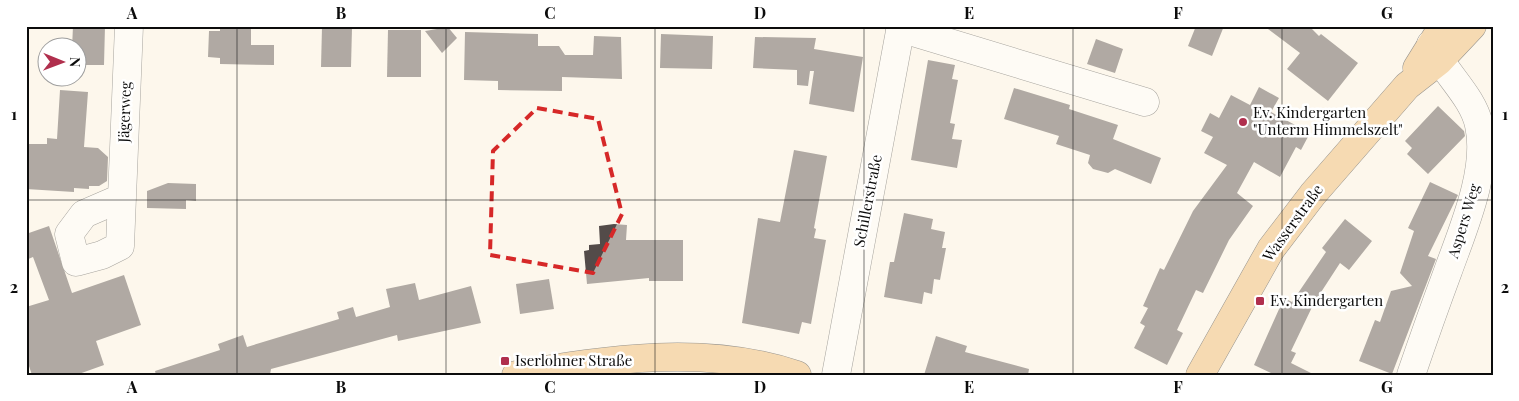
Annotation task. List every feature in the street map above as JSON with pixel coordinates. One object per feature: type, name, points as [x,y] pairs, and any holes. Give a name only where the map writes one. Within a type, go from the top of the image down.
[{"type":"main road","name":"Wasserstraße","points":[[1200,375],[1271,249],[1313,194],[1406,86],[1437,44],[1472,26]]},
{"type":"main road","points":[[516,375],[610,360],[662,356],[713,358],[753,370],[797,375]]},
{"type":"street","name":"Jägerweg","points":[[122,198],[129,26]]},
{"type":"street","name":"Schillerstraße","points":[[836,375],[901,27],[1145,102]]},
{"type":"street","name":"Aspers Weg","points":[[1411,375],[1467,218],[1479,172],[1482,145],[1479,123],[1437,44]]},
{"type":"highlighted area","points":[[537,108],[598,119],[622,214],[593,273],[490,255],[493,151]]},
{"type":"building","points":[[73,26],[105,26],[104,65],[88,65],[88,38],[72,38]]},
{"type":"building","points":[[220,26],[251,26],[251,45],[274,45],[274,65],[220,64],[220,58],[208,57],[209,31],[220,31]]},
{"type":"building","points":[[440,26],[447,26],[457,38],[442,53],[425,31],[437,29]]},
{"type":"building","points":[[1196,26],[1224,26],[1212,56],[1188,46]]},
{"type":"building","points":[[1264,26],[1309,26],[1319,36],[1321,34],[1358,63],[1328,101],[1287,69],[1300,53]]},
{"type":"building","points":[[322,27],[352,28],[351,67],[321,67]]},
{"type":"building","points":[[388,30],[421,30],[421,77],[387,77]]},
{"type":"building","points":[[465,32],[538,34],[538,46],[559,46],[565,55],[593,55],[594,36],[621,37],[622,79],[562,77],[562,91],[498,90],[498,81],[464,80]]},
{"type":"building","points":[[661,34],[713,36],[712,69],[660,68]]},
{"type":"building","points":[[755,37],[816,38],[814,49],[863,57],[854,112],[809,104],[814,71],[810,71],[808,86],[797,85],[797,70],[753,68]]},
{"type":"building","points":[[1096,39],[1123,49],[1115,73],[1087,64]]},
{"type":"building","points":[[928,60],[955,65],[952,79],[958,80],[950,123],[955,124],[952,139],[962,140],[957,168],[911,160]]},
{"type":"building","points":[[1259,87],[1279,98],[1271,112],[1310,133],[1301,150],[1296,147],[1280,177],[1254,162],[1237,193],[1253,206],[1229,240],[1203,293],[1196,290],[1177,330],[1183,333],[1167,365],[1134,348],[1145,326],[1140,323],[1148,308],[1143,306],[1160,268],[1164,270],[1193,211],[1227,165],[1204,153],[1213,137],[1201,131],[1210,113],[1219,118],[1231,95],[1250,105]]},
{"type":"building","points":[[1014,88],[1070,105],[1069,109],[1118,125],[1113,139],[1161,158],[1151,184],[1115,169],[1108,173],[1093,169],[1088,163],[1090,155],[1056,144],[1059,136],[1004,119]]},
{"type":"building","points":[[60,90],[88,92],[84,147],[98,148],[108,157],[107,181],[99,186],[89,186],[89,189],[74,188],[74,192],[26,189],[26,144],[47,144],[47,138],[57,139]]},
{"type":"building","points":[[1438,106],[1464,131],[1465,136],[1428,174],[1407,154],[1412,148],[1405,141]]},
{"type":"building","points":[[794,150],[827,156],[814,228],[816,229],[814,238],[826,240],[811,324],[802,322],[799,334],[742,323],[758,218],[780,222]]},
{"type":"building","points":[[1430,182],[1458,195],[1428,256],[1436,259],[1392,374],[1359,361],[1375,320],[1380,322],[1391,291],[1412,286],[1400,273],[1414,231],[1408,228]]},
{"type":"building","points":[[168,183],[196,184],[196,201],[186,200],[186,209],[147,208],[147,191]]},
{"type":"building","points":[[904,213],[933,219],[931,229],[945,232],[942,248],[946,248],[940,280],[934,279],[932,294],[924,292],[922,304],[884,297],[890,262],[894,262]]},
{"type":"building","points":[[1345,219],[1372,241],[1349,270],[1340,263],[1314,303],[1291,351],[1296,353],[1291,363],[1315,375],[1275,375],[1254,365],[1284,298],[1292,302],[1326,252],[1322,248]]},
{"type":"building","points":[[627,225],[626,240],[683,240],[683,281],[649,281],[649,278],[587,284],[584,251],[589,250],[589,245],[600,244],[599,226]]},
{"type":"building","points":[[49,226],[72,293],[124,275],[141,325],[96,341],[104,365],[76,375],[32,375],[26,357],[26,307],[49,300],[33,257],[26,260],[26,234]]},
{"type":"building","points":[[549,279],[554,309],[520,314],[516,284]]},
{"type":"building","points":[[415,283],[419,300],[471,286],[481,323],[398,341],[397,335],[271,369],[270,375],[156,375],[155,371],[220,350],[218,344],[243,335],[247,347],[339,319],[337,312],[353,307],[356,317],[390,307],[386,289]]},
{"type":"building","points":[[936,336],[967,346],[965,352],[1029,369],[1028,375],[924,375]]},
{"type":"place","name":"Ev. Kindergarten \"Unterm Himmelszelt\"","points":[[1243,122]]},
{"type":"place","name":"Ev. Kindergarten","points":[[1260,301]]},
{"type":"place","name":"Iserlohner Straße","points":[[505,361]]}]
